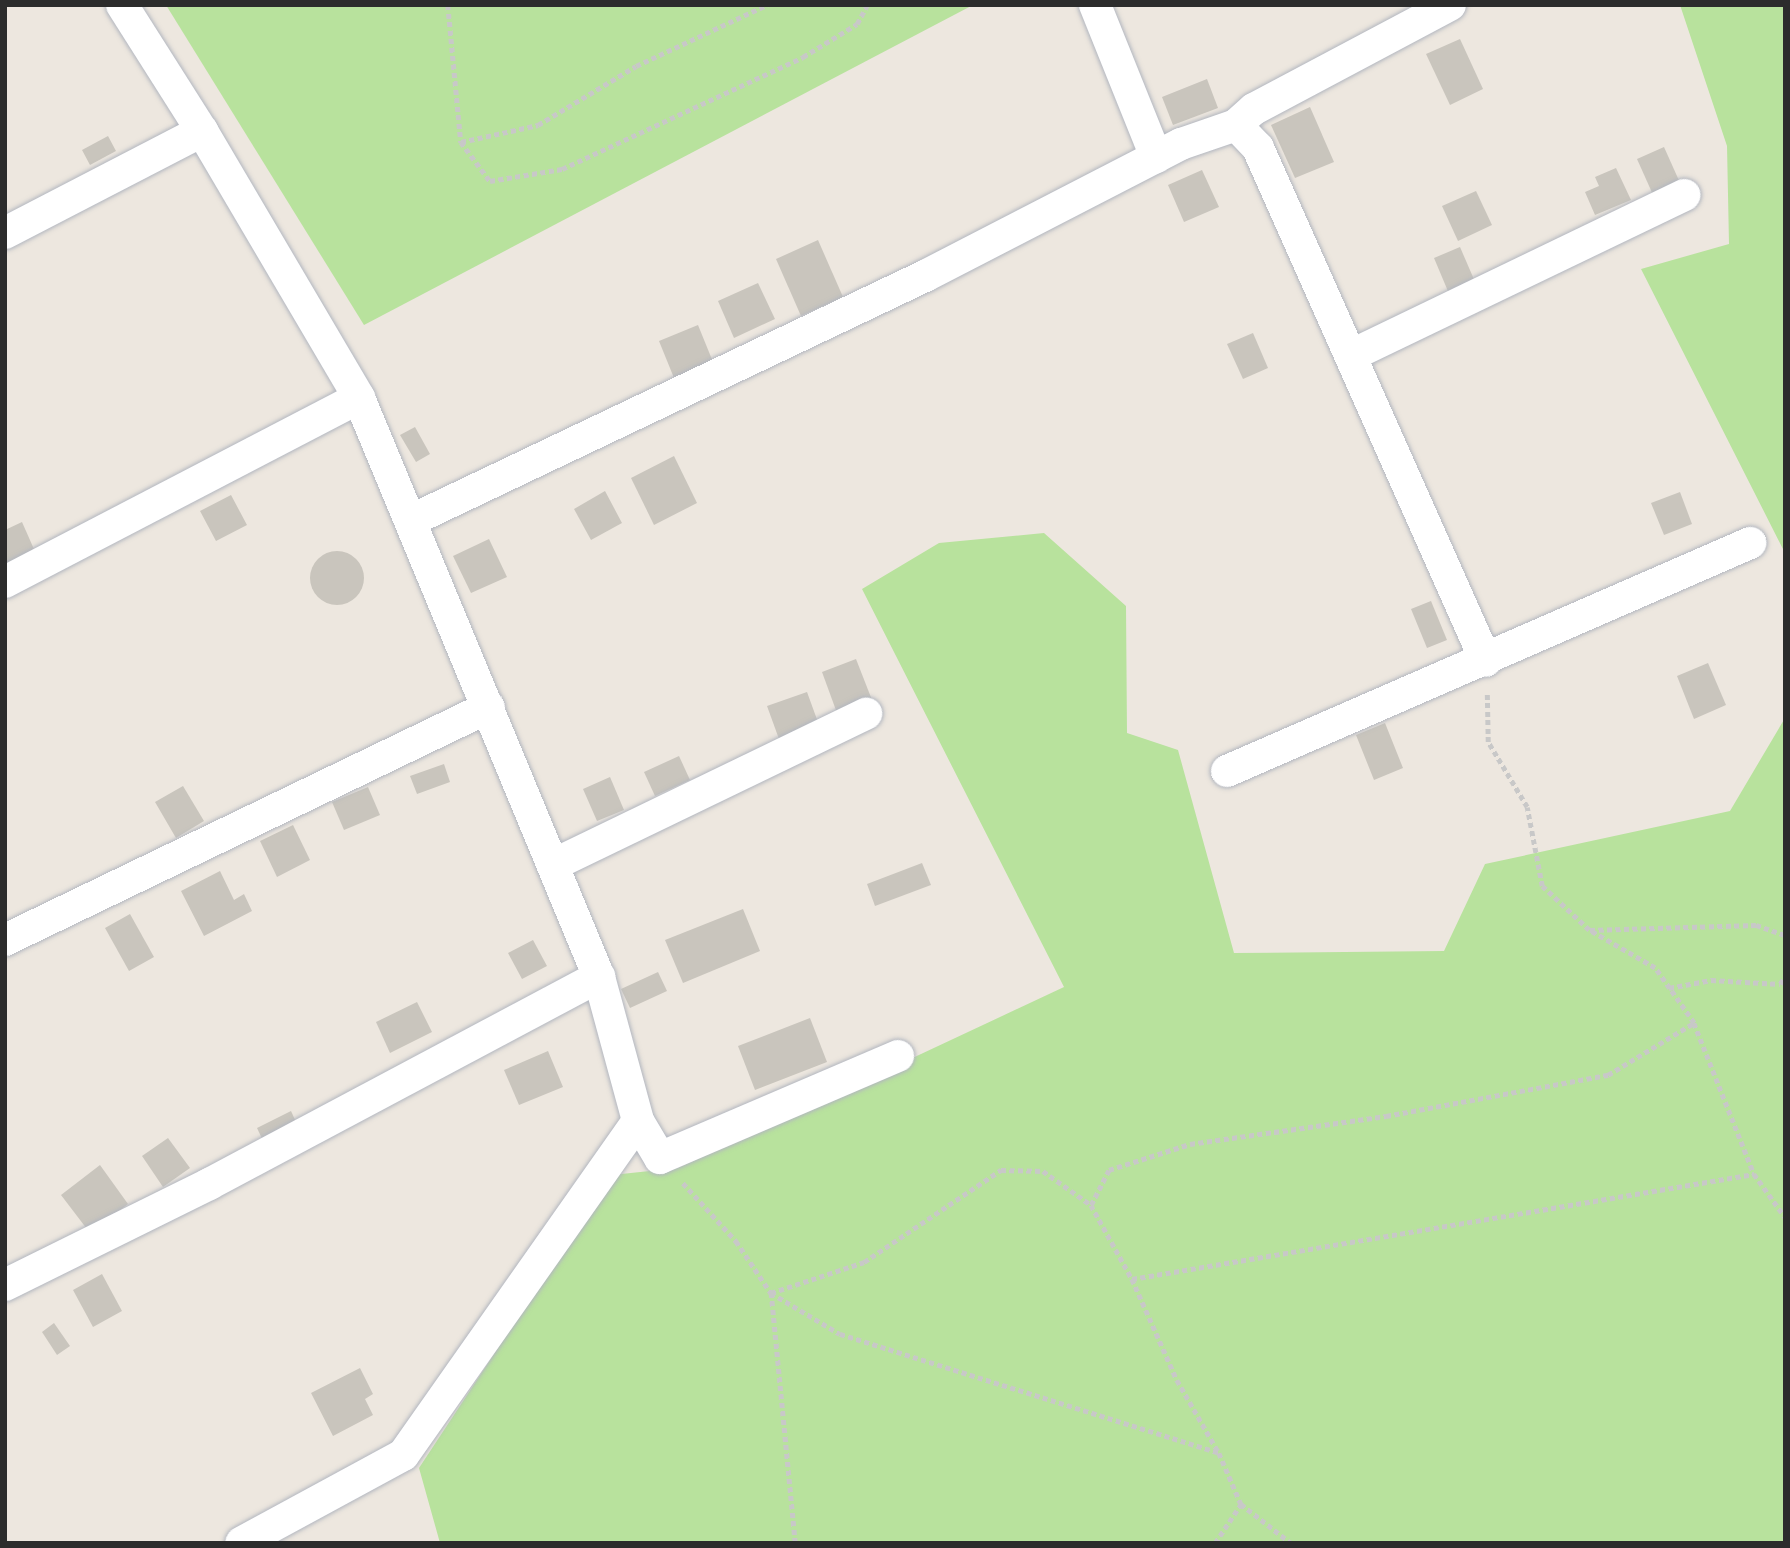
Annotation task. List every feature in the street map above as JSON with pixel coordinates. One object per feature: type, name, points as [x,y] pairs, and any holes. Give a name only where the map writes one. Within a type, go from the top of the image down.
[{"type":"street","points":[[121,5],[202,131],[359,398],[412,520],[599,977],[638,1121],[660,1158],[898,1056]]},
{"type":"street","points":[[1095,5],[1156,157]]},
{"type":"street","points":[[412,520],[925,276],[1156,157],[1236,125],[1254,108],[1450,5]]},
{"type":"street","points":[[1236,125],[1258,148],[1486,661]]},
{"type":"street","points":[[5,233],[202,131]]},
{"type":"street","points":[[1352,355],[1685,195]]},
{"type":"street","points":[[5,582],[359,398]]},
{"type":"street","points":[[1227,771],[1486,661],[1750,543]]},
{"type":"street","points":[[5,940],[489,707]]},
{"type":"street","points":[[553,864],[866,714]]},
{"type":"street","points":[[5,1285],[222,1177],[599,977]]},
{"type":"street","points":[[241,1543],[402,1455],[638,1121]]},
{"type":"path","points":[[448,5],[461,142],[490,181],[562,170],[803,57],[857,24],[867,5]]},
{"type":"path","points":[[461,142],[538,125],[636,66],[768,5]]},
{"type":"path","points":[[1486,661],[1488,742],[1527,807],[1542,886],[1589,930],[1655,968],[1693,1023],[1754,1174],[1785,1217]]},
{"type":"path","points":[[1589,930],[1756,925],[1785,935]]},
{"type":"path","points":[[1668,988],[1712,980],[1780,984],[1785,976]]},
{"type":"path","points":[[1091,1205],[1109,1170],[1190,1143],[1386,1116],[1608,1075],[1693,1023]]},
{"type":"path","points":[[660,1158],[736,1241],[771,1293],[841,1334],[1219,1453]]},
{"type":"path","points":[[771,1293],[864,1262],[1001,1170],[1043,1171],[1091,1205],[1132,1279],[1177,1380],[1219,1453],[1241,1504],[1291,1543]]},
{"type":"path","points":[[1132,1279],[1754,1174]]},
{"type":"path","points":[[771,1293],[795,1543]]},
{"type":"path","points":[[1215,1543],[1241,1504]]},
{"type":"green space","points":[[166,5],[973,5],[364,325]]},
{"type":"green space","points":[[1680,5],[1785,5],[1785,553],[1641,269],[1729,244],[1727,146]]},
{"type":"green space","points":[[1044,533],[1126,606],[1127,733],[1178,750],[1234,953],[1444,951],[1485,864],[1730,811],[1785,718],[1785,1543],[440,1543],[419,1468],[612,1175],[678,1168],[1064,987],[862,589],[939,543]]},
{"type":"building","points":[[1460,39],[1483,89],[1450,105],[1426,54]]},
{"type":"building","points":[[1207,79],[1218,108],[1173,125],[1162,97]]},
{"type":"building","points":[[1310,107],[1334,162],[1295,178],[1271,125]]},
{"type":"building","points":[[108,136],[116,151],[90,165],[82,150]]},
{"type":"building","points":[[1664,147],[1681,185],[1654,197],[1637,159]]},
{"type":"building","points":[[1616,168],[1631,200],[1595,215],[1585,192],[1599,186],[1595,177]]},
{"type":"building","points":[[1202,170],[1219,207],[1184,222],[1168,185]]},
{"type":"building","points":[[1476,191],[1492,225],[1458,241],[1442,206]]},
{"type":"building","points":[[818,240],[843,297],[801,316],[776,259]]},
{"type":"building","points":[[1460,247],[1476,284],[1450,296],[1434,258]]},
{"type":"building","points":[[758,283],[775,319],[734,338],[718,301]]},
{"type":"building","points":[[698,325],[713,362],[674,378],[659,341]]},
{"type":"building","points":[[1253,333],[1268,368],[1243,379],[1227,344]]},
{"type":"building","points":[[415,427],[430,454],[416,462],[400,435]]},
{"type":"building","points":[[674,456],[697,503],[654,525],[631,478]]},
{"type":"building","points":[[605,491],[622,523],[591,540],[574,509]]},
{"type":"building","points":[[1680,492],[1692,524],[1664,535],[1651,503]]},
{"type":"building","points":[[231,495],[247,525],[216,541],[200,511]]},
{"type":"building","points":[[22,522],[37,556],[5,566],[5,530]]},
{"type":"building","points":[[489,539],[507,577],[471,593],[453,556]]},
{"type":"building","points":[[337,551],[356,559],[364,578],[356,597],[337,605],[318,597],[310,578],[318,559]]},
{"type":"building","points":[[1431,601],[1447,640],[1427,648],[1411,609]]},
{"type":"building","points":[[856,659],[872,700],[837,713],[822,672]]},
{"type":"building","points":[[1708,663],[1726,705],[1694,719],[1677,676]]},
{"type":"building","points":[[807,692],[819,725],[779,739],[767,706]]},
{"type":"building","points":[[1385,723],[1403,768],[1374,780],[1356,735]]},
{"type":"building","points":[[679,756],[690,780],[655,796],[644,772]]},
{"type":"building","points":[[444,764],[450,782],[417,794],[410,776]]},
{"type":"building","points":[[610,777],[624,810],[597,821],[583,789]]},
{"type":"building","points":[[183,786],[204,821],[176,838],[155,802]]},
{"type":"building","points":[[368,787],[380,815],[344,830],[332,802]]},
{"type":"building","points":[[293,825],[310,860],[277,877],[260,841]]},
{"type":"building","points":[[922,863],[931,885],[875,906],[867,884]]},
{"type":"building","points":[[220,871],[234,900],[244,894],[252,911],[204,936],[181,891]]},
{"type":"building","points":[[743,909],[760,951],[683,983],[665,940]]},
{"type":"building","points":[[130,914],[154,957],[129,971],[105,928]]},
{"type":"building","points":[[533,940],[547,966],[522,979],[508,953]]},
{"type":"building","points":[[658,972],[667,991],[630,1008],[621,989]]},
{"type":"building","points":[[417,1002],[432,1032],[390,1053],[376,1022]]},
{"type":"building","points":[[810,1018],[827,1062],[755,1090],[738,1046]]},
{"type":"building","points":[[548,1051],[563,1087],[519,1105],[504,1070]]},
{"type":"building","points":[[291,1111],[301,1133],[267,1149],[257,1128]]},
{"type":"building","points":[[168,1138],[190,1168],[163,1187],[142,1156]]},
{"type":"building","points":[[100,1165],[128,1204],[90,1233],[61,1195]]},
{"type":"building","points":[[102,1274],[122,1311],[93,1327],[73,1290]]},
{"type":"building","points":[[54,1323],[70,1346],[57,1355],[42,1332]]},
{"type":"building","points":[[360,1368],[373,1394],[365,1399],[373,1415],[333,1436],[311,1393]]}]
